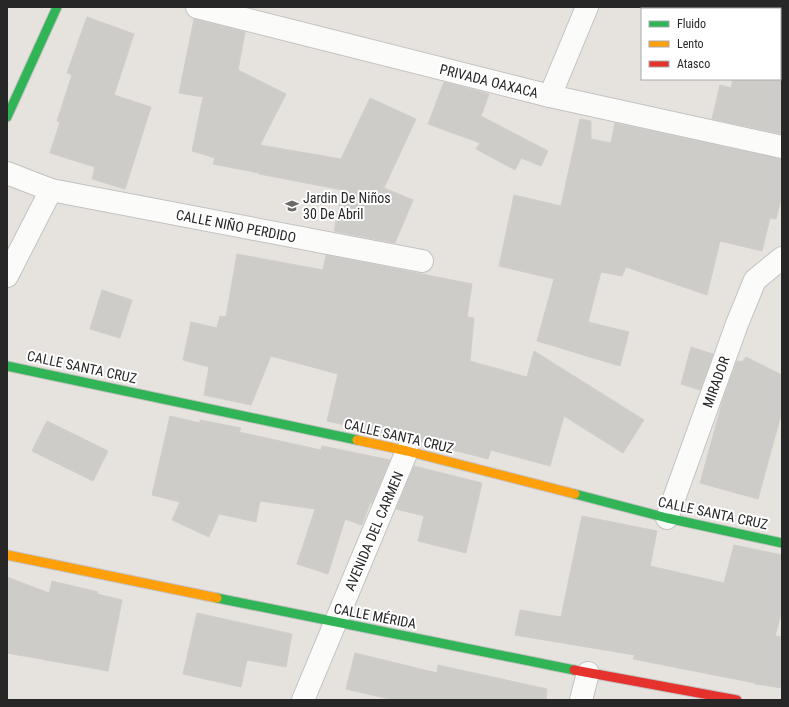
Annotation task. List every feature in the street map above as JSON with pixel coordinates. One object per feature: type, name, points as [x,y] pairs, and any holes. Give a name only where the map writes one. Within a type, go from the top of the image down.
[{"type":"street","points":[[7,117],[57,7]]},
{"type":"street","name":"PRIVADA OAXACA","points":[[197,7],[550,96],[782,147]]},
{"type":"street","points":[[550,96],[587,7]]},
{"type":"street","name":"CALLE NIÑO PERDIDO","points":[[7,173],[51,190],[422,261]]},
{"type":"street","points":[[7,276],[51,190]]},
{"type":"street","name":"MIRADOR","points":[[667,518],[737,324],[755,280],[782,258]]},
{"type":"street","name":"CALLE SANTA CRUZ","points":[[7,366],[407,451],[667,518],[782,543]]},
{"type":"street","name":"AVENIDA DEL CARMEN","points":[[303,700],[407,451]]},
{"type":"street","name":"CALLE MÉRIDA","points":[[7,555],[588,673],[738,700]]},
{"type":"street","points":[[581,700],[588,673]]},
{"type":"building","points":[[87,17],[134,34],[114,95],[151,107],[125,189],[92,179],[95,167],[50,153],[60,122],[57,121],[72,75],[67,73]]},
{"type":"building","points":[[194,19],[245,32],[238,70],[286,94],[260,145],[341,159],[370,98],[416,119],[384,188],[413,200],[395,243],[334,231],[343,190],[213,164],[215,158],[192,151],[203,97],[179,93]]},
{"type":"building","points":[[782,79],[782,134],[712,119],[720,85],[731,88],[733,80]]},
{"type":"building","points":[[444,82],[489,94],[481,116],[548,151],[541,166],[521,158],[515,170],[476,149],[480,143],[428,124]]},
{"type":"building","points":[[580,119],[591,121],[591,139],[611,143],[615,123],[782,159],[782,195],[776,219],[770,218],[762,251],[720,241],[707,295],[626,267],[622,276],[601,272],[588,322],[629,332],[620,366],[537,341],[554,279],[499,266],[514,195],[561,206]]},
{"type":"building","points":[[237,254],[323,270],[326,255],[472,284],[467,317],[474,318],[470,361],[527,377],[534,351],[644,420],[623,453],[564,416],[550,466],[491,450],[488,459],[410,439],[327,421],[338,374],[271,356],[251,405],[204,395],[209,367],[183,360],[191,322],[217,328],[220,316],[226,317]]},
{"type":"building","points":[[102,290],[132,300],[120,338],[90,329]]},
{"type":"building","points":[[691,347],[713,354],[700,390],[681,384]]},
{"type":"building","points":[[746,357],[782,375],[782,411],[758,499],[700,483],[723,399],[737,361],[742,362]]},
{"type":"building","points":[[170,416],[200,423],[200,420],[241,428],[239,432],[321,450],[322,446],[390,460],[372,503],[370,503],[362,525],[345,519],[328,574],[297,564],[315,509],[260,501],[256,522],[219,514],[209,537],[172,520],[180,502],[152,495]]},
{"type":"building","points":[[47,421],[108,451],[93,481],[32,451]]},
{"type":"building","points":[[414,466],[482,483],[466,553],[418,541],[424,516],[396,509]]},
{"type":"building","points":[[582,516],[657,531],[650,566],[724,583],[734,545],[782,555],[782,610],[775,636],[782,637],[782,688],[755,684],[633,659],[635,655],[515,635],[520,610],[561,617]]},
{"type":"building","points":[[7,577],[49,593],[52,581],[98,592],[97,594],[122,600],[108,671],[7,653]]},
{"type":"building","points":[[197,613],[292,634],[286,667],[247,660],[241,687],[183,674]]},
{"type":"building","points":[[355,653],[437,673],[438,665],[547,689],[546,700],[394,700],[346,689]]},
{"type":"traffic: fast","points":[[7,117],[57,7]]},
{"type":"traffic: fast","points":[[7,366],[357,440]]},
{"type":"traffic: fast","points":[[575,494],[667,518],[782,543]]},
{"type":"traffic: fast","points":[[217,598],[574,670]]},
{"type":"traffic: slow","points":[[357,440],[407,451],[575,494]]},
{"type":"traffic: slow","points":[[7,555],[217,598]]},
{"type":"traffic: jam","points":[[574,670],[737,700]]},
{"type":"place","name":"Jardin De Niños 30 De Abril","points":[[292,206]]}]
